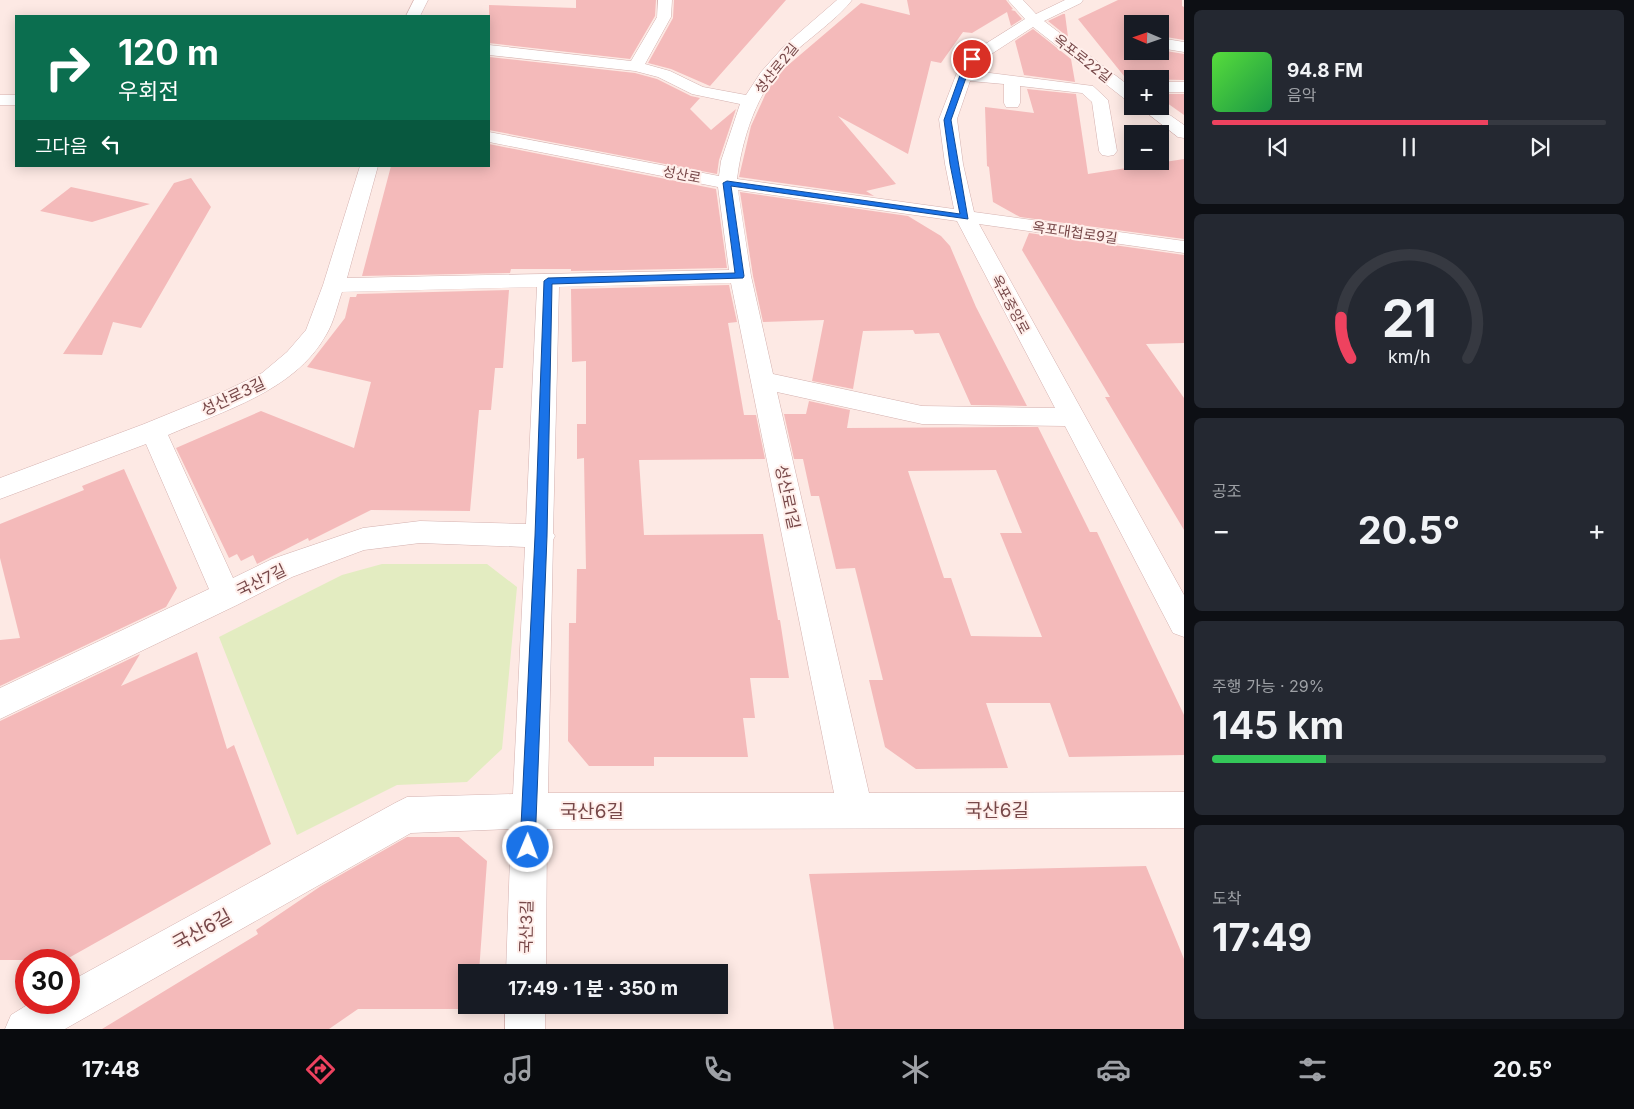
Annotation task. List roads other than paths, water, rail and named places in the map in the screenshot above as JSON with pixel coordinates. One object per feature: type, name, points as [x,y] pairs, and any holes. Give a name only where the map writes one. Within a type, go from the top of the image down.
[{"type":"street","points":[[414,15],[421,0]]},
{"type":"street","points":[[636,66],[664,17],[665,0]]},
{"type":"street","name":"성산로2길","points":[[727,183],[730,161],[743,117],[750,101],[767,75],[790,48],[845,0]]},
{"type":"street","points":[[1015,0],[1034,20]]},
{"type":"street","name":"옥포중앙로","points":[[1076,0],[1034,20],[972,59],[964,75],[948,120],[954,164],[965,217],[1184,624]]},
{"type":"street","name":"옥포로22길","points":[[1034,20],[1124,85]]},
{"type":"street","points":[[1169,44],[1184,47]]},
{"type":"street","points":[[490,50],[636,66],[664,74],[698,91],[750,101]]},
{"type":"street","points":[[964,75],[1087,88],[1100,100],[1108,151]]},
{"type":"street","points":[[1012,80],[1012,103]]},
{"type":"street","points":[[1169,87],[1184,87]]},
{"type":"street","points":[[0,100],[15,100]]},
{"type":"street","points":[[1158,115],[1184,134]]},
{"type":"street","name":"성산로","points":[[490,137],[727,183],[965,217]]},
{"type":"street","name":"성산로3길","points":[[0,489],[153,431],[236,396],[270,379],[295,358],[316,333],[334,285],[369,167]]},
{"type":"street","name":"성산로1길","points":[[727,183],[740,276],[855,810]]},
{"type":"street","name":"옥포대첩로9길","points":[[965,217],[1184,247]]},
{"type":"street","points":[[334,285],[740,276]]},
{"type":"street","name":"국산3길","points":[[526,964],[528,811],[541,536],[548,281]]},
{"type":"street","points":[[763,380],[922,415],[1072,417]]},
{"type":"street","points":[[153,431],[227,596]]},
{"type":"street","name":"국산7길","points":[[0,704],[282,568],[362,539],[420,532],[541,536]]},
{"type":"street","name":"국산6길","points":[[26,1029],[407,815],[528,811],[1184,810]]},
{"type":"street","points":[[525,1014],[525,1029]]}]
